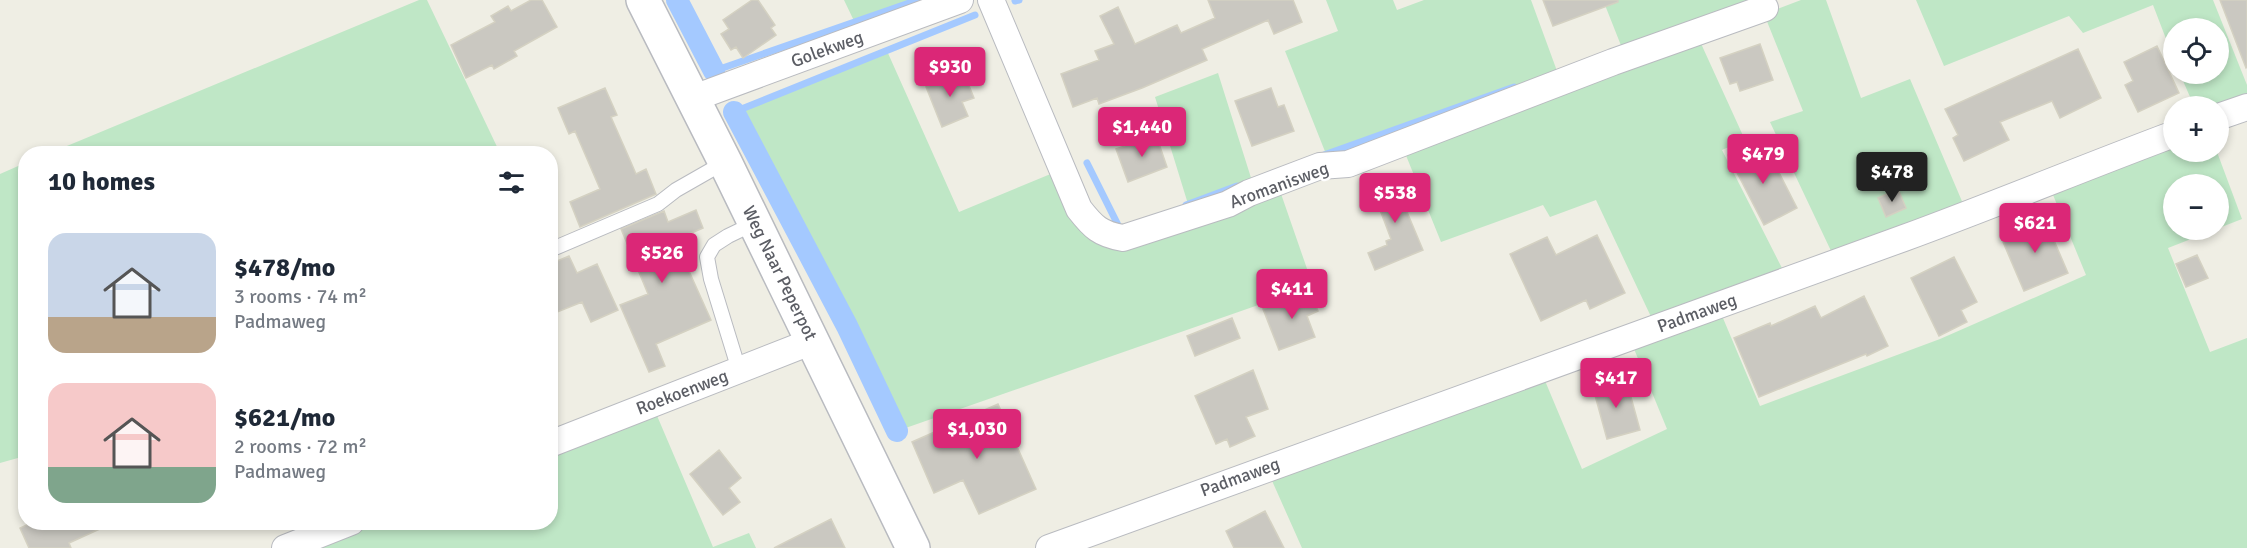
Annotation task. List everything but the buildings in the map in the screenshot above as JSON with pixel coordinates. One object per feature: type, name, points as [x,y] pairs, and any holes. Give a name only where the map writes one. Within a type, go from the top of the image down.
[{"type":"street","name":"Weg Naar Peperpot","points":[[643,0],[694,98],[914,548]]},
{"type":"street","name":"Golekweg","points":[[694,98],[960,0]]},
{"type":"street","name":"Aromanisweg","points":[[991,0],[1079,209],[1092,226],[1106,235],[1123,238],[1228,204],[1249,193],[1320,166],[1348,164],[1613,62],[1765,8]]},
{"type":"street","points":[[2229,113],[2247,106]]},
{"type":"street","name":"Padmaweg","points":[[1049,548],[1278,463],[1907,237],[2163,138]]},
{"type":"street","name":"Roekoenweg","points":[[558,441],[813,341]]},
{"type":"street","points":[[285,548],[331,530]]},
{"type":"lane","points":[[558,247],[658,204],[676,190],[725,162]]},
{"type":"lane","points":[[739,370],[711,279],[707,257],[714,245],[755,223]]},
{"type":"green space","points":[[419,0],[427,0],[497,146],[67,146]]},
{"type":"green space","points":[[844,0],[918,0],[855,23]]},
{"type":"green space","points":[[1326,0],[1393,0],[1397,10],[1424,0],[1531,0],[1557,71],[1326,154],[1285,51],[1338,31]]},
{"type":"green space","points":[[1603,0],[1754,0],[1622,48]]},
{"type":"green space","points":[[1801,0],[1826,0],[1861,98],[1910,79],[1964,206],[1832,253],[1770,122],[1803,111],[1764,14]]},
{"type":"green space","points":[[1916,0],[2213,0],[2220,18],[2163,18],[2163,31],[2153,5],[2083,33],[2069,16],[1944,66]]},
{"type":"green space","points":[[1698,37],[1745,140],[1722,150],[1784,272],[1653,321],[1596,200],[1550,217],[1543,205],[1441,242],[1403,148]]},
{"type":"green space","points":[[2229,40],[2247,85],[2247,101],[2229,104],[2229,96],[2190,96],[2184,84],[2229,84]]},
{"type":"green space","points":[[887,51],[959,212],[1053,173],[1105,241],[1279,188],[1313,286],[897,431],[847,326],[734,112]]},
{"type":"green space","points":[[1218,73],[1252,181],[1188,204],[1155,97]]},
{"type":"green space","points":[[2163,149],[2163,162],[2221,162],[2225,174],[2163,174],[2163,240],[2188,240],[2168,248],[2210,352],[2247,338],[2247,548],[1302,548],[1269,474],[1543,376],[1582,469],[1667,429],[1632,344],[1720,311],[1760,406],[1940,339],[2086,275],[2051,190]]},
{"type":"green space","points":[[18,166],[18,458],[0,463],[0,174]]},
{"type":"green space","points":[[2229,184],[2242,219],[2229,224]]},
{"type":"green space","points":[[655,411],[713,547],[749,533],[756,548],[310,548],[356,530],[558,530],[558,450]]},
{"type":"waterway","points":[[677,0],[714,71]]},
{"type":"waterway","points":[[714,71],[918,0]]},
{"type":"waterway","points":[[1015,1],[1019,0]]},
{"type":"waterway","points":[[734,112],[975,15]]},
{"type":"waterway","points":[[1324,155],[1514,87]]},
{"type":"waterway","points":[[734,112],[847,326],[897,431]]},
{"type":"waterway","points":[[1087,163],[1120,229],[1122,228]]},
{"type":"waterway","points":[[1186,205],[1237,186]]}]
